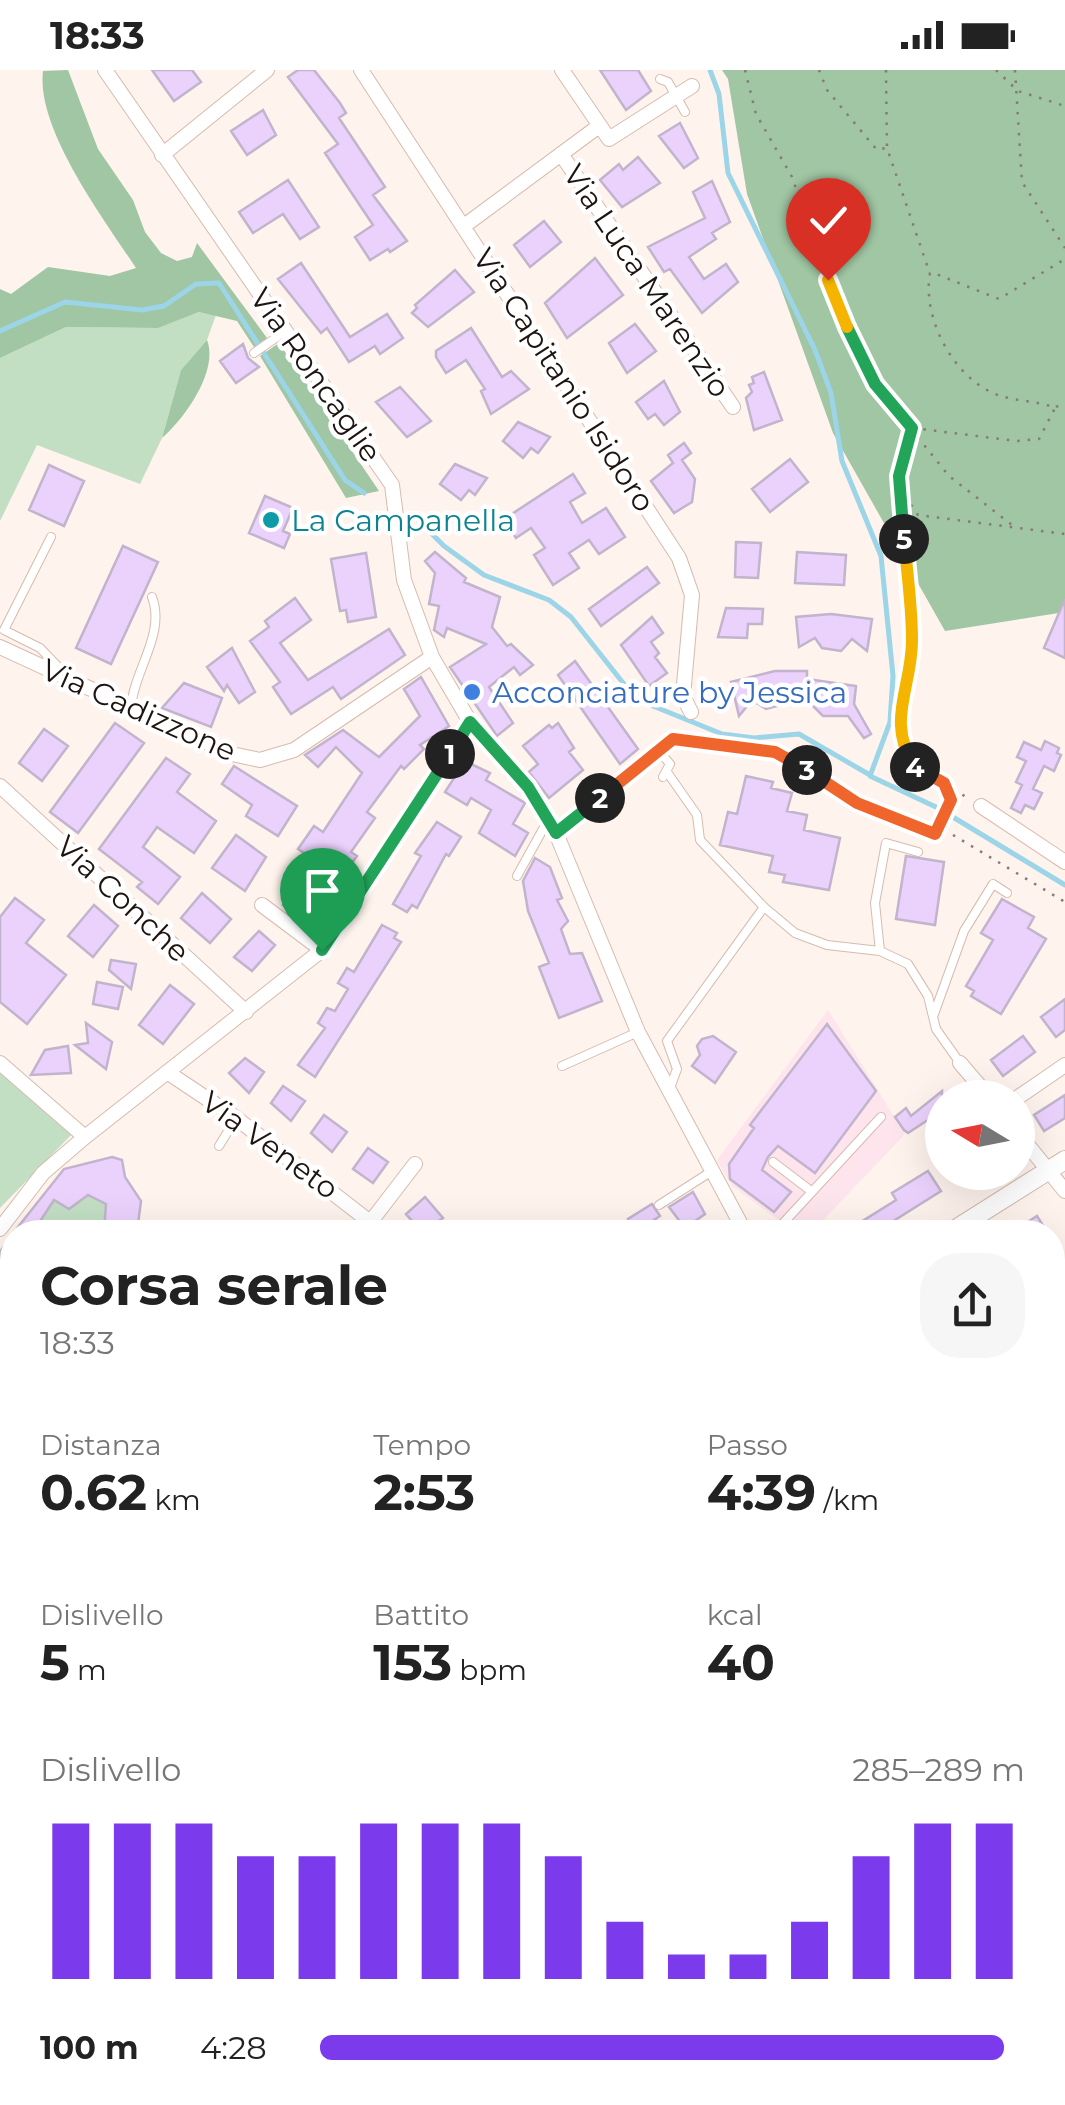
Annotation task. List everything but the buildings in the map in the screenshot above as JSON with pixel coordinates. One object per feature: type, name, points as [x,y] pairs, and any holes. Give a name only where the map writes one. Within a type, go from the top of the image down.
[{"type":"street","name":"Via Roncaglie","points":[[105,70],[392,485],[404,580],[432,657],[470,722],[528,787],[552,827],[638,1032],[739,1220]]},
{"type":"street","points":[[162,155],[267,70]]},
{"type":"street","name":"Via Capitanio Isidoro","points":[[361,70],[680,558],[692,595],[683,696],[691,712]]},
{"type":"street","name":"Via Luca Marenzio","points":[[565,75],[599,126]]},
{"type":"street","points":[[464,226],[599,126],[610,139],[692,86]]},
{"type":"street","name":"Via Luca Marenzio","points":[[561,154],[734,407]]},
{"type":"street","name":"Via Cadizzone","points":[[0,647],[260,760],[300,741],[432,657]]},
{"type":"street","points":[[7,1220],[43,1174],[84,1137],[322,950],[470,722]]},
{"type":"street","points":[[552,827],[673,739],[683,736],[698,742]]},
{"type":"street","name":"Via Conche","points":[[0,786],[246,1012]]},
{"type":"street","points":[[981,806],[1065,862]]},
{"type":"street","points":[[262,904],[322,950]]},
{"type":"street","points":[[0,1063],[84,1137]]},
{"type":"street","points":[[960,1063],[975,1080]]},
{"type":"street","points":[[1035,1086],[1065,1065]]},
{"type":"street","name":"Via Veneto","points":[[167,1072],[236,1118],[372,1220]]},
{"type":"street","points":[[1035,1156],[1065,1191]]},
{"type":"street","points":[[970,1220],[1065,1160]]},
{"type":"street","points":[[372,1220],[415,1164]]},
{"type":"lane","points":[[660,79],[668,82],[685,112]]},
{"type":"lane","points":[[255,352],[287,330]]},
{"type":"lane","points":[[51,536],[2,628],[40,648],[60,664],[67,678]]},
{"type":"lane","points":[[131,707],[132,688],[156,626],[152,597]]},
{"type":"lane","points":[[659,751],[670,764],[665,774],[698,815],[700,840],[764,907],[794,933],[827,945],[880,951],[908,964],[928,996],[936,1029],[960,1063]]},
{"type":"lane","points":[[517,876],[552,827]]},
{"type":"lane","points":[[880,951],[875,903],[886,843],[918,852]]},
{"type":"lane","points":[[933,1016],[964,932],[993,884],[1008,893]]},
{"type":"lane","points":[[669,1089],[677,1069],[667,1041],[764,907]]},
{"type":"lane","points":[[562,1066],[638,1032]]},
{"type":"lane","points":[[786,1220],[881,1116]]},
{"type":"lane","points":[[219,1146],[236,1118]]},
{"type":"lane","points":[[774,1162],[811,1192]]},
{"type":"lane","points":[[659,1205],[712,1171]]},
{"type":"path","points":[[744,70],[756,114],[792,176],[860,357],[950,476],[1012,525]]},
{"type":"path","points":[[820,70],[827,90],[877,150],[887,148]]},
{"type":"path","points":[[886,70],[887,148],[930,274],[926,292],[932,317],[963,370],[996,395],[1055,408]]},
{"type":"path","points":[[996,70],[1014,86],[1065,106]]},
{"type":"path","points":[[1015,70],[1022,182],[1065,248]]},
{"type":"path","points":[[930,274],[999,299],[1065,258]]},
{"type":"path","points":[[912,428],[1039,439],[1055,408],[1065,402]]},
{"type":"path","points":[[912,428],[899,476],[904,495],[912,640],[900,716],[900,744],[915,767],[981,806]]},
{"type":"path","points":[[904,495],[918,515],[1065,534]]},
{"type":"path","points":[[698,742],[775,752],[857,803],[935,834],[950,803],[944,783]]},
{"type":"path","points":[[953,835],[1065,902]]},
{"type":"shaded area","points":[[828,1010],[905,1134],[823,1220],[779,1220],[732,1186],[717,1160]]},
{"type":"green space","points":[[68,70],[98,149],[133,200],[145,232],[161,253],[177,261],[192,257],[197,243],[267,338],[254,347],[237,321],[199,312],[158,328],[66,327],[0,358],[0,289],[11,294],[48,267],[110,276],[136,268],[75,173],[50,119],[43,71]]},
{"type":"green space","points":[[722,70],[1065,70],[1065,612],[945,631],[833,433],[747,194],[728,79]]},
{"type":"green space","points":[[199,312],[216,315],[207,340],[181,370],[162,438],[140,484],[37,445],[0,521],[0,358],[66,327],[157,328]]},
{"type":"green space","points":[[207,340],[204,380],[189,407],[162,438],[181,370]]},
{"type":"green space","points":[[279,343],[379,491],[346,498],[260,356]]},
{"type":"green space","points":[[2,1070],[73,1133],[0,1208],[0,1074]]},
{"type":"green space","points":[[112,1157],[122,1160],[125,1177],[141,1201],[139,1220],[23,1220],[62,1170]]},
{"type":"waterway","points":[[710,70],[719,94],[728,173],[815,350],[831,393],[842,461],[881,556],[893,676],[890,722],[870,776],[938,808],[1065,885]]},
{"type":"waterway","points":[[0,331],[65,302],[142,310],[164,306],[196,284],[219,283],[345,480],[364,493]]},
{"type":"waterway","points":[[413,515],[444,546],[484,575],[549,600],[571,617],[631,693],[653,706],[722,734],[754,738],[799,734],[870,775]]},
{"type":"place","name":"La Campanella","points":[[271,520]]},
{"type":"place","name":"Acconciature by Jessica","points":[[472,692]]},
{"type":"route","points":[[322,950],[470,722],[528,787],[556,833],[673,739],[682,739],[775,752],[857,803],[935,834],[951,800],[944,792],[944,783],[915,767],[900,744],[900,716],[912,640],[902,516],[904,495],[899,476],[912,428],[875,384],[828,280]]}]
